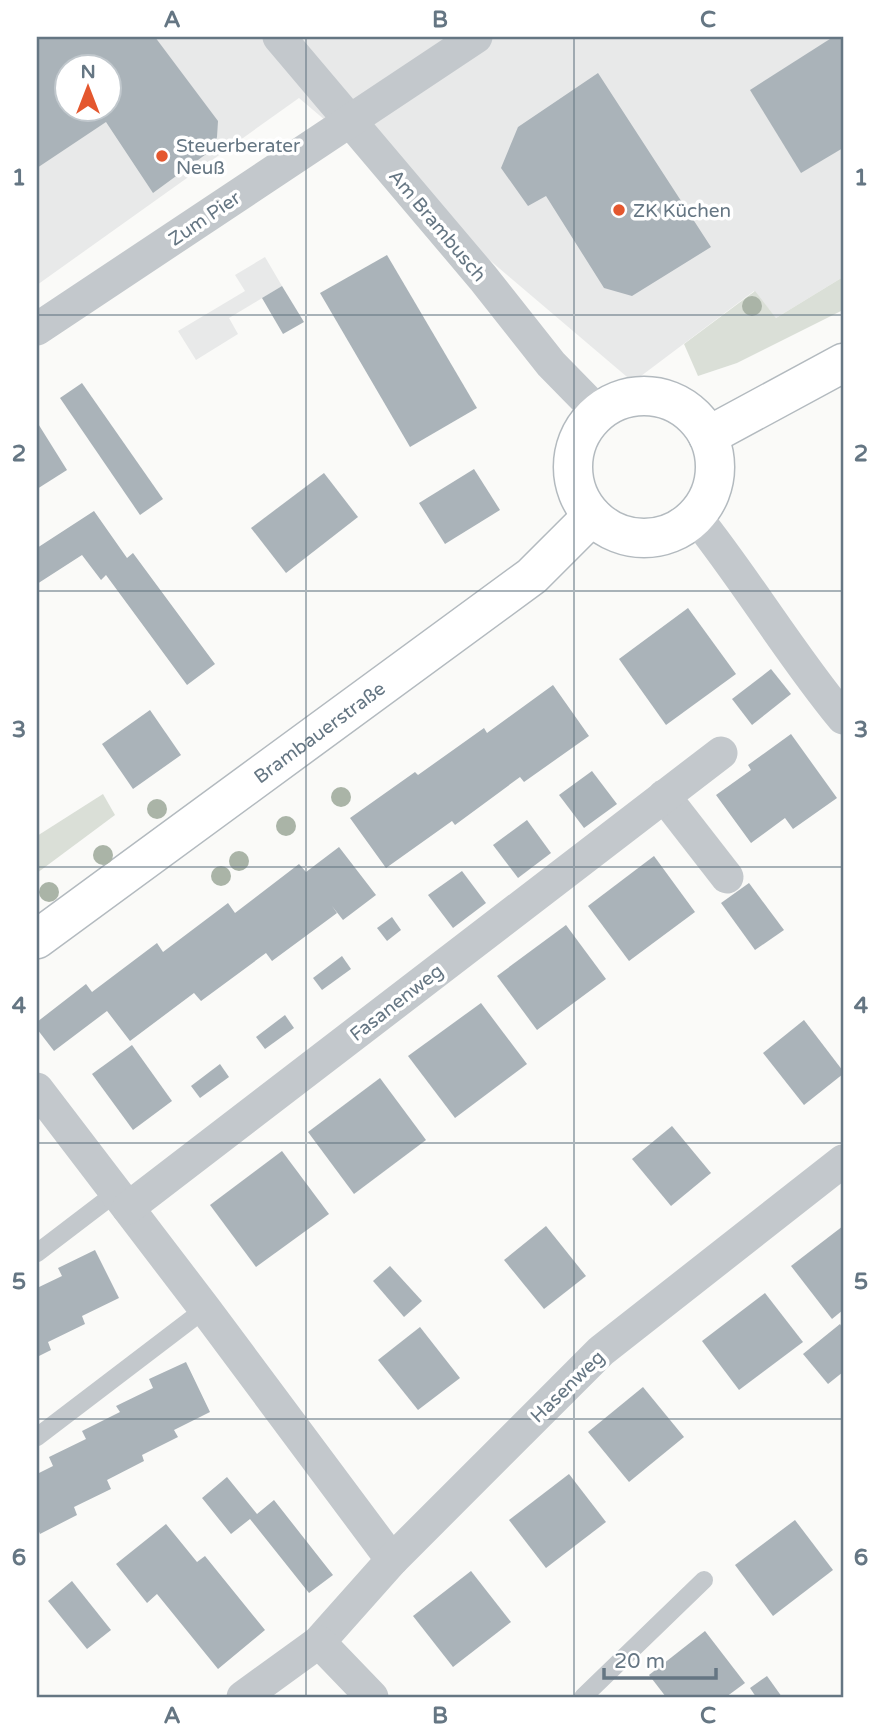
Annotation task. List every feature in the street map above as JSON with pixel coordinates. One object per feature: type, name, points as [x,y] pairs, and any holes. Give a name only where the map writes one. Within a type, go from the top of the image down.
[{"type":"main road","points":[[708,436],[843,363]]},
{"type":"main road","points":[[637,396],[659,397],[679,405],[696,418],[708,436],[714,452],[712,486],[706,503],[677,530],[655,537],[632,537],[610,530],[592,516],[581,500],[574,482],[572,463],[576,444],[585,426],[598,412],[616,401],[637,396]]},
{"type":"main road","name":"Brambauerstraße","points":[[37,939],[523,583],[592,516]]},
{"type":"street","name":"Am Brambusch","points":[[279,37],[551,364],[598,412]]},
{"type":"street","name":"Zum Pier","points":[[37,330],[476,37]]},
{"type":"street","points":[[695,516],[731,561],[819,688],[843,718]]},
{"type":"street","name":"Fasanenweg","points":[[123,1200],[721,753]]},
{"type":"street","points":[[664,796],[727,877]]},
{"type":"street","points":[[37,1089],[392,1560]]},
{"type":"street","name":"Hasenweg","points":[[243,1697],[319,1642],[392,1560],[601,1352],[843,1161]]},
{"type":"street","points":[[319,1642],[372,1697]]},
{"type":"lane","points":[[37,1253],[123,1200]]},
{"type":"lane","points":[[37,1437],[205,1309]]},
{"type":"lane","points":[[583,1697],[704,1580]]},
{"type":"shaded area","points":[[37,37],[843,37],[843,277],[776,318],[754,291],[633,382],[299,98],[37,285]]},
{"type":"shaded area","points":[[265,257],[282,286],[229,318],[238,334],[196,360],[178,331],[245,291],[235,275]]},
{"type":"shaded area","points":[[843,277],[843,310],[737,363],[698,376],[684,344],[755,291],[776,318]]},
{"type":"shaded area","points":[[103,794],[115,815],[37,873],[37,836]]},
{"type":"building","points":[[37,37],[155,37],[218,121],[217,137],[213,149],[153,193],[106,122],[37,168]]},
{"type":"building","points":[[833,37],[843,37],[843,148],[801,173],[750,90]]},
{"type":"building","points":[[598,73],[711,247],[632,296],[604,288],[546,196],[528,206],[501,168],[518,127]]},
{"type":"building","points":[[387,255],[477,408],[410,447],[320,293]]},
{"type":"building","points":[[282,286],[304,322],[283,334],[262,298]]},
{"type":"building","points":[[82,383],[163,499],[140,515],[60,398]]},
{"type":"building","points":[[37,422],[67,470],[37,489]]},
{"type":"building","points":[[474,469],[500,510],[445,544],[419,503]]},
{"type":"building","points":[[324,473],[358,517],[286,573],[251,528]]},
{"type":"building","points":[[94,511],[127,558],[133,553],[215,664],[187,685],[106,575],[101,580],[82,555],[37,584],[37,548]]},
{"type":"building","points":[[688,608],[736,674],[666,725],[619,659]]},
{"type":"building","points":[[771,669],[791,694],[752,725],[732,699]]},
{"type":"building","points":[[553,685],[589,736],[524,782],[520,777],[455,825],[452,821],[386,868],[350,818],[415,772],[418,775],[484,728],[487,733]]},
{"type":"building","points":[[150,710],[181,755],[133,789],[102,744]]},
{"type":"building","points":[[791,734],[837,798],[793,829],[785,818],[751,843],[716,795],[751,770],[748,765]]},
{"type":"building","points":[[592,771],[617,804],[584,828],[559,795]]},
{"type":"building","points":[[527,820],[551,853],[518,878],[493,845]]},
{"type":"building","points":[[339,847],[376,895],[343,920],[332,906],[337,913],[272,961],[266,953],[201,1001],[194,993],[130,1041],[107,1011],[54,1051],[37,1029],[37,1022],[86,984],[92,992],[157,943],[163,952],[228,903],[235,913],[299,864],[306,872]]},
{"type":"building","points":[[654,856],[695,912],[629,961],[588,906]]},
{"type":"building","points":[[462,871],[486,903],[453,928],[428,895]]},
{"type":"building","points":[[749,883],[784,930],[755,950],[721,903]]},
{"type":"building","points":[[392,917],[401,930],[387,941],[377,928]]},
{"type":"building","points":[[566,925],[606,979],[537,1030],[497,976]]},
{"type":"building","points":[[342,956],[351,969],[322,990],[313,978]]},
{"type":"building","points":[[481,1003],[527,1064],[455,1118],[408,1056]]},
{"type":"building","points":[[285,1015],[294,1028],[265,1049],[256,1037]]},
{"type":"building","points":[[804,1020],[843,1074],[804,1105],[763,1053]]},
{"type":"building","points":[[132,1045],[172,1101],[133,1130],[92,1074]]},
{"type":"building","points":[[220,1064],[229,1077],[200,1098],[191,1086]]},
{"type":"building","points":[[380,1078],[426,1140],[354,1194],[308,1132]]},
{"type":"building","points":[[672,1126],[711,1173],[671,1206],[632,1159]]},
{"type":"building","points":[[282,1151],[329,1214],[256,1267],[210,1205]]},
{"type":"building","points":[[546,1226],[586,1276],[544,1309],[504,1260]]},
{"type":"building","points":[[843,1226],[843,1310],[832,1319],[791,1266]]},
{"type":"building","points":[[95,1250],[119,1298],[82,1316],[85,1324],[48,1342],[51,1350],[37,1357],[37,1288],[62,1276],[58,1268]]},
{"type":"building","points":[[390,1266],[422,1301],[404,1317],[373,1281]]},
{"type":"building","points":[[765,1293],[803,1342],[739,1390],[702,1341]]},
{"type":"building","points":[[840,1324],[843,1329],[843,1372],[828,1384],[803,1354]]},
{"type":"building","points":[[420,1327],[460,1378],[418,1410],[378,1360]]},
{"type":"building","points":[[186,1362],[210,1412],[174,1430],[178,1437],[142,1455],[144,1461],[107,1480],[111,1489],[74,1507],[77,1515],[40,1534],[37,1527],[37,1474],[53,1466],[49,1457],[86,1439],[82,1431],[120,1412],[116,1406],[153,1388],[149,1379]]},
{"type":"building","points":[[643,1387],[684,1437],[629,1482],[588,1432]]},
{"type":"building","points":[[569,1474],[606,1522],[546,1568],[509,1520]]},
{"type":"building","points":[[227,1477],[257,1514],[274,1500],[333,1575],[309,1593],[250,1519],[231,1534],[202,1498]]},
{"type":"building","points":[[795,1520],[833,1570],[773,1616],[735,1565]]},
{"type":"building","points":[[166,1524],[197,1562],[205,1556],[265,1630],[218,1669],[157,1594],[147,1603],[116,1564]]},
{"type":"building","points":[[471,1571],[511,1622],[453,1667],[413,1616]]},
{"type":"building","points":[[72,1581],[111,1630],[87,1649],[48,1601]]},
{"type":"building","points":[[705,1631],[745,1683],[726,1697],[666,1697],[649,1675]]},
{"type":"building","points":[[767,1676],[782,1697],[756,1697],[750,1688]]},
{"type":"place","name":"Steuerberater Neuß","points":[[162,156]]},
{"type":"place","name":"ZK Küchen","points":[[619,210]]}]
